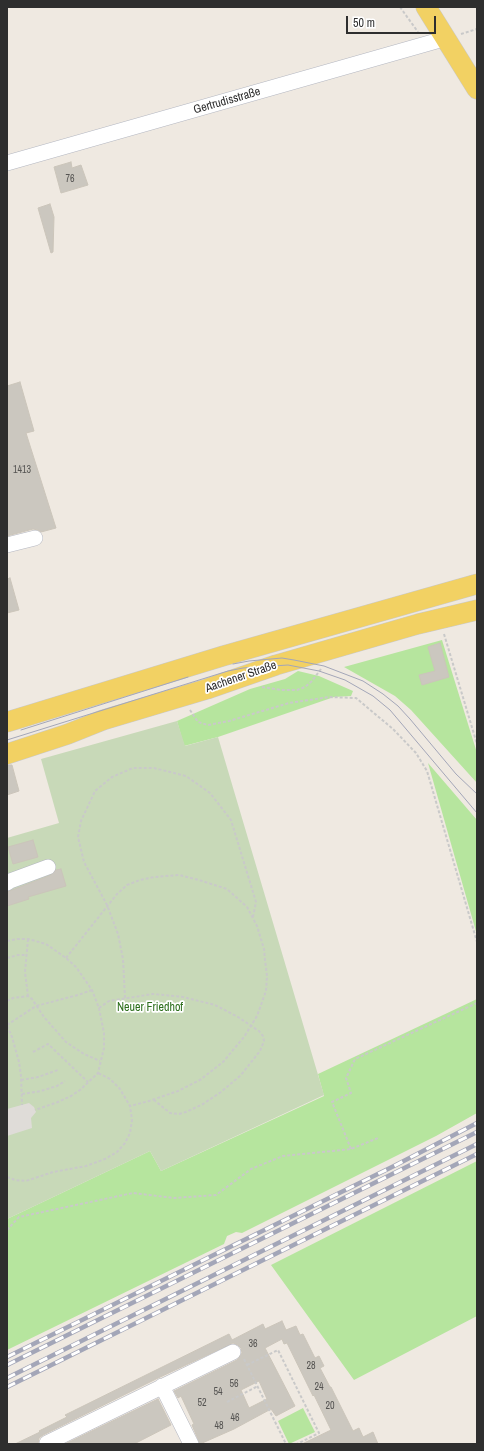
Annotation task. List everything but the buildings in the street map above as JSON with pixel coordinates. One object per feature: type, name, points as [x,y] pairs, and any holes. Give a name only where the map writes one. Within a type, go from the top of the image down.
[{"type":"main road","points":[[426,7],[454,36],[477,89]]},
{"type":"main road","name":"Aachener Straße","points":[[7,722],[223,656],[477,584]]},
{"type":"main road","name":"Aachener Straße","points":[[7,754],[68,734],[103,720],[207,690],[276,665],[418,624],[477,610]]},
{"type":"main road","points":[[7,733],[7,740]]},
{"type":"lane","name":"Gertrudisstraße","points":[[7,163],[454,36]]},
{"type":"lane","points":[[7,546],[35,538]]},
{"type":"lane","points":[[7,883],[48,867]]},
{"type":"lane","points":[[47,1443],[72,1438],[162,1386],[233,1352]]},
{"type":"lane","points":[[162,1386],[191,1444]]},
{"type":"path","points":[[400,7],[426,44]]},
{"type":"path","points":[[454,36],[477,29]]},
{"type":"path","points":[[444,634],[477,744]]},
{"type":"path","points":[[196,719],[198,722],[208,725],[229,721],[289,703],[329,697],[356,698],[393,729],[416,753],[427,771],[477,942]]},
{"type":"path","points":[[125,998],[123,959],[118,934],[107,905],[84,862],[78,837],[81,821],[96,791],[112,777],[132,768],[154,768],[186,776],[210,793],[231,820],[256,902],[253,918]]},
{"type":"path","points":[[66,958],[107,905],[127,885],[154,877],[179,876],[199,880],[227,889],[246,907],[257,926],[264,949],[267,976],[266,991],[262,1005],[251,1025],[234,1049],[222,1062],[200,1080],[178,1092],[130,1106]]},
{"type":"path","points":[[28,939],[25,972],[28,996],[66,1042],[84,1054],[100,1061]]},
{"type":"path","points":[[7,941],[28,939],[46,944],[66,958],[84,978],[92,990],[99,1008],[104,1033],[104,1048],[98,1073],[80,1090],[71,1096],[35,1110]]},
{"type":"path","points":[[7,958],[18,955],[26,955]]},
{"type":"path","points":[[22,1105],[21,1080],[16,1049],[7,1025],[36,1006],[92,990]]},
{"type":"path","points":[[99,1008],[109,1001],[153,994],[183,997],[215,1005],[251,1025],[259,1031],[262,1036],[263,1045],[241,1075],[221,1092],[202,1104],[179,1114],[170,1113],[154,1100]]},
{"type":"path","points":[[7,1001],[13,998],[28,996]]},
{"type":"path","points":[[352,1149],[332,1102],[351,1093],[346,1078],[355,1059],[477,1003]]},
{"type":"path","points":[[33,1052],[48,1044],[88,1082]]},
{"type":"path","points":[[21,1080],[38,1077],[58,1070]]},
{"type":"path","points":[[7,1177],[15,1180],[26,1181],[53,1172],[86,1166],[105,1159],[117,1152],[130,1133],[132,1120],[130,1106],[120,1089],[110,1079],[98,1073]]},
{"type":"path","points":[[22,1094],[41,1091],[57,1086],[65,1081]]},
{"type":"path","points":[[7,1230],[19,1217],[133,1193],[174,1198],[216,1195],[251,1168],[283,1156],[352,1149],[378,1138]]},
{"type":"path","points":[[233,1352],[239,1348],[286,1444]]},
{"type":"path","points":[[247,1365],[278,1350],[319,1433],[297,1444]]},
{"type":"path","points":[[226,1402],[258,1386]]},
{"type":"green space","points":[[442,640],[477,753],[477,783],[411,710],[395,696],[344,667]]},
{"type":"green space","points":[[298,671],[319,676],[353,691],[351,696],[334,697],[218,737],[184,746],[177,721],[250,689],[285,679]]},
{"type":"green space","name":"Neuer Friedhof","points":[[177,721],[185,746],[218,737],[324,1095],[161,1171],[150,1151],[7,1219],[7,838],[59,823],[41,759]]},
{"type":"green space","points":[[428,763],[477,820],[477,935]]},
{"type":"green space","points":[[477,999],[477,1113],[436,1136],[242,1233],[236,1232],[227,1236],[224,1244],[7,1350],[7,1219],[150,1151],[161,1171],[324,1096],[318,1074]]},
{"type":"green space","points":[[477,1161],[477,1316],[354,1380],[271,1265]]},
{"type":"green space","points":[[303,1408],[315,1432],[289,1444],[278,1421]]},
{"type":"shaded area","points":[[29,1103],[34,1107],[36,1112],[31,1118],[32,1128],[7,1136],[7,1109]]},
{"type":"tram line","points":[[233,664],[282,658],[324,666],[363,681],[398,706],[456,774],[477,794]]},
{"type":"tram line","points":[[7,740],[228,671],[243,668],[288,665],[319,671],[345,680],[373,696],[390,710],[477,813]]},
{"type":"tram line","points":[[21,730],[188,677]]},
{"type":"railway","points":[[7,1357],[394,1166],[477,1123]]},
{"type":"railway","points":[[7,1365],[477,1132]]},
{"type":"railway","points":[[7,1378],[477,1144]]},
{"type":"railway","points":[[7,1387],[477,1154]]}]
